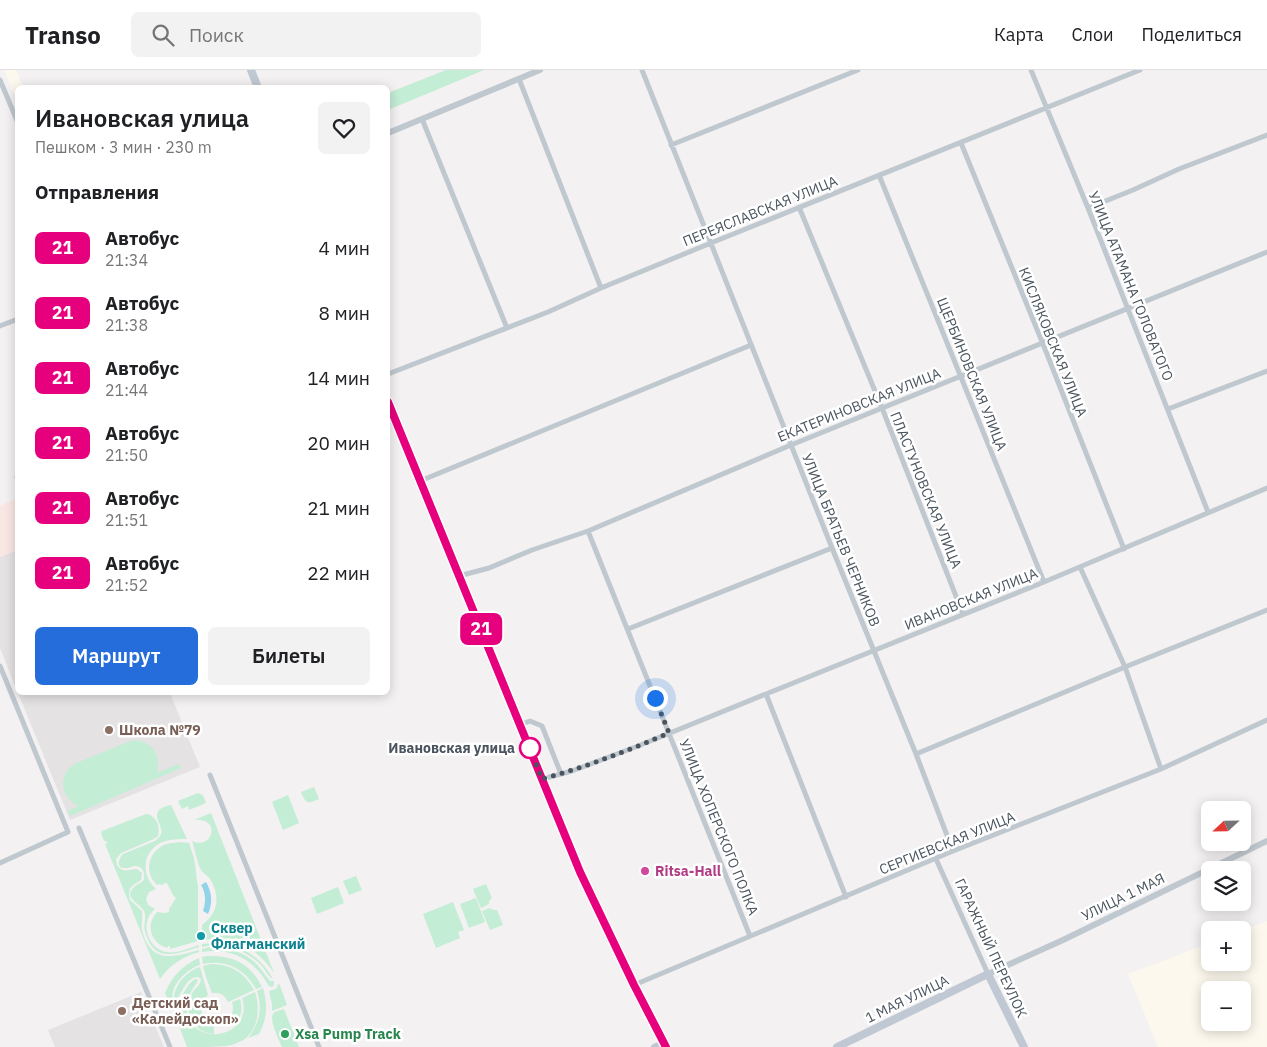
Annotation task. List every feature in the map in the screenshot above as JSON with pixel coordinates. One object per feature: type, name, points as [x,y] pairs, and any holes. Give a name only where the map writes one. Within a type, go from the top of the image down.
[{"type":"main road","points":[[251,70],[257,85]]},
{"type":"main road","points":[[390,407],[589,892],[665,1045]]},
{"type":"main road","name":"ГАРАЖНЫЙ ПЕРЕУЛОК","points":[[986,975],[1024,1047]]},
{"type":"main road","name":"1 МАЯ УЛИЦА","points":[[837,1047],[986,975]]},
{"type":"street","points":[[390,132],[540,70]]},
{"type":"street","name":"УЛИЦА БРАТЬЕВ ЧЕРНИКОВ","points":[[642,70],[873,651],[916,754],[953,851]]},
{"type":"street","points":[[671,145],[858,70]]},
{"type":"street","name":"УЛИЦА АТАМАНА ГОЛОВАТОГО","points":[[1031,70],[1088,208],[1208,512]]},
{"type":"street","name":"ПЕРЕЯСЛАВСКАЯ УЛИЦА","points":[[390,373],[548,312],[601,288],[799,207],[1140,70]]},
{"type":"street","points":[[519,79],[601,288]]},
{"type":"street","points":[[0,80],[15,116]]},
{"type":"street","points":[[422,119],[507,328]]},
{"type":"street","points":[[1088,208],[1179,169],[1267,136]]},
{"type":"street","name":"КИСЛЯКОВСКАЯ УЛИЦА","points":[[961,143],[1124,549]]},
{"type":"street","name":"ЩЕРБИНОВСКАЯ УЛИЦА","points":[[879,175],[1044,582]]},
{"type":"street","name":"ПЛАСТУНОВСКАЯ УЛИЦА","points":[[799,207],[882,408],[963,614]]},
{"type":"street","name":"ЕКАТЕРИНОВСКАЯ УЛИЦА","points":[[459,576],[489,568],[532,550],[588,531],[791,445],[1267,252]]},
{"type":"street","points":[[0,326],[15,320]]},
{"type":"street","points":[[420,481],[751,345]]},
{"type":"street","points":[[1168,409],[1267,371]]},
{"type":"street","name":"ИВАНОВСКАЯ УЛИЦА","points":[[542,779],[597,762],[1044,582],[1267,488]]},
{"type":"street","name":"УЛИЦА ХОПЕРСКОГО ПОЛКА","points":[[588,531],[750,936]]},
{"type":"street","points":[[628,629],[832,548]]},
{"type":"street","points":[[1080,567],[1125,667],[1161,769]]},
{"type":"street","points":[[916,754],[1267,610]]},
{"type":"street","points":[[0,666],[68,832],[0,863]]},
{"type":"street","points":[[766,694],[846,897]]},
{"type":"street","name":"СЕРГИЕВСКАЯ УЛИЦА","points":[[634,985],[953,851],[1161,769],[1267,720]]},
{"type":"street","points":[[520,725],[530,721],[542,726],[561,774]]},
{"type":"street","points":[[210,775],[319,1047]]},
{"type":"street","points":[[80,828],[170,1047]]},
{"type":"street","name":"УЛИЦА 1 МАЯ","points":[[986,975],[1063,940],[1267,841]]},
{"type":"street","name":"ГАРАЖНЫЙ ПЕРЕУЛОК","points":[[936,858],[986,975]]},
{"type":"street","points":[[654,1047],[665,1045]]},
{"type":"shaded area","points":[[4,70],[16,70],[22,85],[15,85],[15,96]]},
{"type":"shaded area","points":[[15,499],[15,551],[0,557],[0,506]]},
{"type":"shaded area","points":[[15,551],[15,686],[0,648],[0,557]]},
{"type":"shaded area","name":"Школа №79","points":[[19,695],[171,695],[200,767],[70,820]]},
{"type":"shaded area","points":[[1267,921],[1267,1047],[1158,1047],[1128,974],[1201,946],[1201,971],[1251,971],[1251,927]]},
{"type":"shaded area","name":"Детский сад «Калейдоскоп»","points":[[141,992],[164,1047],[55,1047],[48,1030]]},
{"type":"green space","points":[[446,70],[484,70],[390,109],[390,92]]},
{"type":"green space","points":[[133,740],[146,743],[154,750],[158,760],[157,773],[179,764],[181,768],[70,816],[68,811],[78,806],[68,797],[63,786],[65,775],[69,769],[74,764]]},
{"type":"green space","points":[[314,787],[319,799],[307,802],[301,792]]},
{"type":"green space","points":[[198,793],[203,795],[206,803],[189,810],[188,806],[182,809],[178,801]]},
{"type":"green space","points":[[288,795],[299,823],[283,830],[272,802]]},
{"type":"green space","points":[[171,805],[187,839],[170,840],[160,843],[154,847],[147,859],[146,871],[148,878],[156,889],[149,892],[146,899],[148,905],[155,909],[147,920],[146,927],[150,940],[160,950],[171,952],[199,945],[199,947],[174,954],[166,954],[154,948],[149,941],[145,928],[144,911],[131,898],[131,891],[144,880],[143,870],[137,866],[123,868],[119,863],[123,854],[155,841],[159,837],[161,829],[157,814],[162,808]]},
{"type":"green space","points":[[211,813],[274,973],[260,956],[243,945],[224,940],[202,940],[202,925],[212,916],[217,898],[210,879],[197,861],[192,841],[205,842],[209,838],[211,828],[208,823],[203,820],[194,820]]},
{"type":"green space","points":[[146,814],[153,817],[157,822],[158,836],[121,853],[116,859],[119,868],[126,870],[137,869],[142,873],[141,880],[131,887],[129,892],[130,900],[142,911],[142,930],[151,949],[157,954],[172,956],[199,950],[199,952],[177,962],[160,979],[105,844],[107,844],[106,841],[104,841],[101,833]]},
{"type":"green space","points":[[189,843],[194,858],[198,885],[198,941],[170,949],[170,946],[167,948],[161,946],[154,938],[151,922],[157,912],[169,912],[176,898],[167,883],[157,885],[153,880],[150,875],[149,864],[157,849],[166,844]]},
{"type":"green space","points":[[356,876],[362,890],[349,895],[343,881]]},
{"type":"green space","points":[[486,884],[492,898],[489,904],[481,908],[473,889]]},
{"type":"green space","points":[[338,887],[344,903],[317,914],[311,898]]},
{"type":"green space","points":[[476,898],[485,922],[469,928],[460,904]]},
{"type":"green space","points":[[453,902],[464,930],[458,932],[460,938],[436,948],[423,914]]},
{"type":"green space","points":[[490,908],[497,910],[503,925],[490,930],[482,911]]},
{"type":"green space","points":[[202,944],[232,945],[248,952],[262,964],[273,979],[255,959],[241,951],[218,946],[202,947]]},
{"type":"green space","points":[[211,947],[225,948],[250,958],[270,981],[274,981],[274,985],[272,987],[269,986],[263,976],[241,957],[226,952],[202,952],[202,949]]},
{"type":"green space","points":[[202,957],[225,957],[240,962],[252,972],[262,987],[256,989],[246,976],[227,964],[203,964]]},
{"type":"green space","points":[[199,958],[200,965],[180,978],[174,988],[173,999],[179,1000],[190,983],[195,979],[198,980],[187,1001],[188,1020],[178,1024],[165,993],[178,972]]},
{"type":"green space","points":[[211,964],[225,966],[242,974],[254,990],[228,1002],[222,994],[212,993],[203,966]]},
{"type":"green space","points":[[200,967],[208,995],[202,1001],[202,1014],[190,1019],[189,1000],[201,979],[198,977],[191,979],[178,998],[174,998],[182,979]]},
{"type":"green space","points":[[279,983],[287,1005],[272,1011],[269,991],[276,989]]},
{"type":"green space","points":[[263,988],[266,1000],[264,1023],[259,1034],[248,1038],[259,1016],[260,1004],[257,991]]},
{"type":"green space","points":[[255,992],[258,1004],[256,1023],[245,1039],[227,1046],[187,1047],[179,1026],[190,1022],[198,1030],[207,1033],[227,1032],[235,1027],[241,1019],[244,1010],[242,998]]},
{"type":"green space","points":[[240,999],[241,1013],[235,1026],[228,1020],[233,1011],[232,1002]]},
{"type":"green space","name":"Xsa Pump Track","points":[[284,1009],[299,1047],[282,1047],[273,1025],[273,1014]]},
{"type":"green space","points":[[201,1017],[204,1022],[214,1025],[214,1034],[201,1030],[191,1021]]},
{"type":"water","points":[[206,882],[211,898],[208,914],[203,911],[205,898],[201,885]]},
{"type":"bus line","name":"21","points":[[390,407],[580,872],[666,1047]]},
{"type":"place","name":"Школа №79","points":[[109,730]]},
{"type":"place","name":"Ивановская улица","points":[[530,748]]},
{"type":"place","name":"Ritsa-Hall","points":[[645,871]]},
{"type":"place","name":"Сквер Флагманский","points":[[201,936]]},
{"type":"place","name":"Детский сад «Калейдоскоп»","points":[[122,1011]]},
{"type":"place","name":"Xsa Pump Track","points":[[285,1034]]},
{"type":"route","points":[[530,748],[542,779],[572,771],[638,746],[669,733],[655,698]]}]
